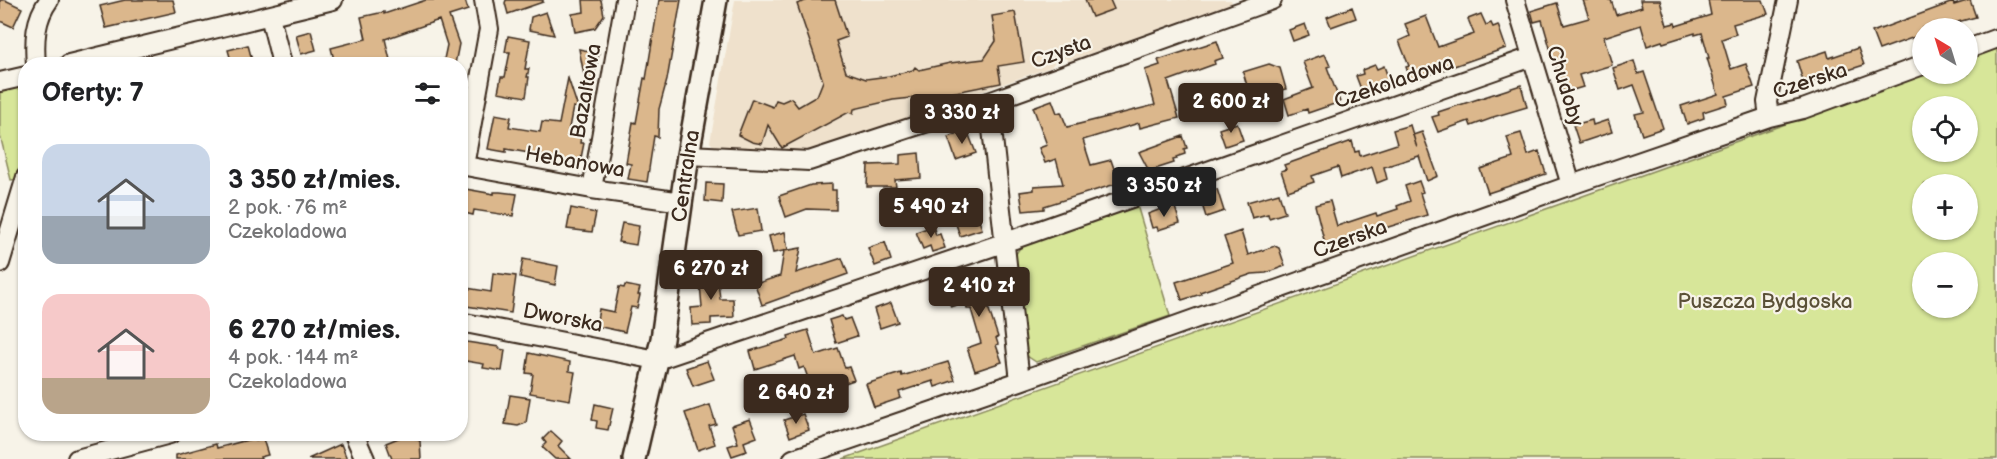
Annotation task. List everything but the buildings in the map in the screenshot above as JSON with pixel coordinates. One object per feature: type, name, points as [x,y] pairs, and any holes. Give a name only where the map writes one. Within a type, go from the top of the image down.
[{"type":"street","points":[[36,57],[35,40],[38,22],[49,0]]},
{"type":"street","points":[[98,57],[333,0]]},
{"type":"street","points":[[468,135],[489,29],[484,0]]},
{"type":"street","name":"Bazaltowa","points":[[592,189],[626,0]]},
{"type":"street","name":"Centralna","points":[[634,459],[657,360],[688,156],[716,0]]},
{"type":"street","name":"Czysta","points":[[688,156],[809,161],[989,102],[1272,0]]},
{"type":"street","name":"Chudoby","points":[[1515,0],[1571,185]]},
{"type":"street","points":[[1769,117],[1767,102],[1788,0]]},
{"type":"street","points":[[270,16],[280,57]]},
{"type":"street","points":[[1978,45],[1995,39]]},
{"type":"street","name":"Czekoladowa","points":[[657,360],[1006,242],[1532,57]]},
{"type":"street","name":"Czerska","points":[[793,459],[1020,381],[1571,185],[1769,117],[1803,109],[1912,69]]},
{"type":"street","points":[[0,82],[18,78]]},
{"type":"street","points":[[989,102],[1020,381]]},
{"type":"street","name":"Hebanowa","points":[[468,166],[592,189],[681,202]]},
{"type":"street","points":[[0,263],[3,246],[18,201]]},
{"type":"street","name":"Dworska","points":[[468,324],[657,360]]},
{"type":"street","points":[[76,459],[144,441]]},
{"type":"street","points":[[357,441],[365,459]]},
{"type":"shaded area","points":[[735,0],[1231,0],[1232,3],[1069,61],[1065,58],[1055,62],[1051,67],[806,153],[713,146],[710,142]]},
{"type":"green space","name":"Puszcza Bydgoska","points":[[1997,48],[1997,459],[843,459],[1912,79],[1912,84],[1978,84],[1978,55]]},
{"type":"green space","points":[[18,85],[18,179],[11,180],[0,135],[0,88]]},
{"type":"green space","points":[[1137,205],[1170,316],[1036,362],[1027,356],[1015,255],[1022,245]]}]
